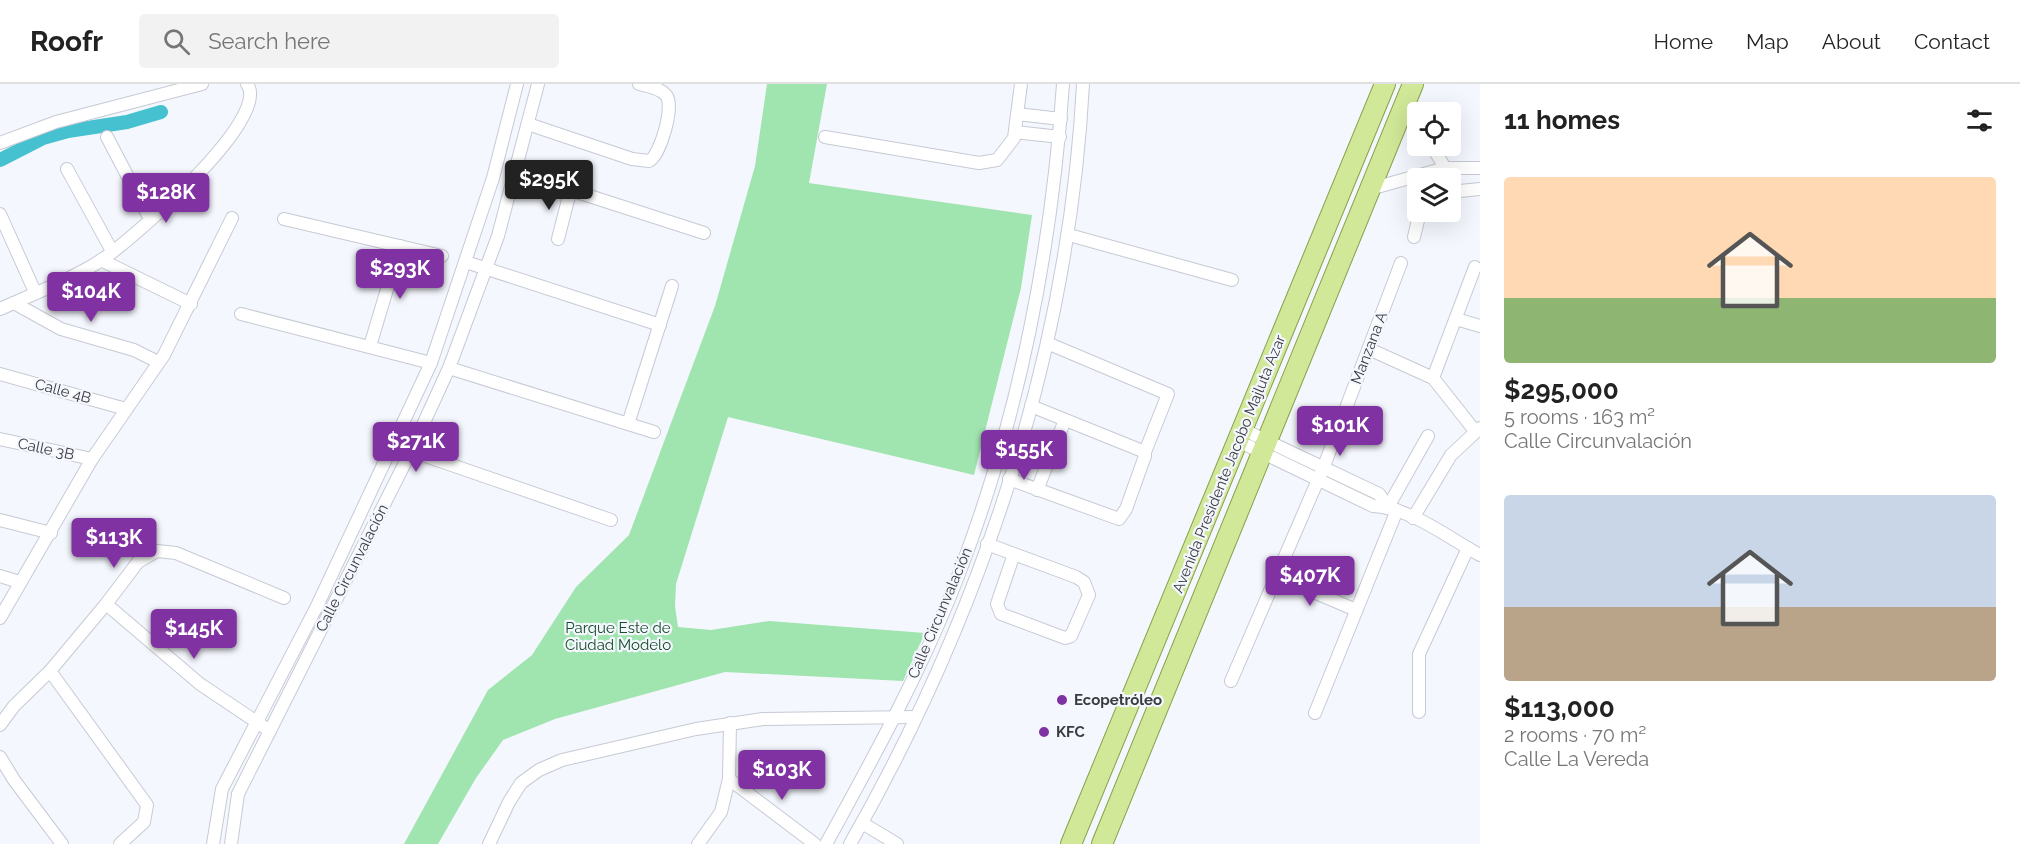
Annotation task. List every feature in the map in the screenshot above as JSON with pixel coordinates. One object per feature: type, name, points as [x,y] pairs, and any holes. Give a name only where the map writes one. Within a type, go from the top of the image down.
[{"type":"main road","points":[[1354,154],[1371,84]]},
{"type":"main road","name":"Avenida Presidente Jacobo Majluta Azar","points":[[1071,844],[1141,679],[1239,434],[1384,84]]},
{"type":"main road","name":"Avenida Presidente Jacobo Majluta Azar","points":[[1102,844],[1410,93]]},
{"type":"street","points":[[0,143],[56,123],[202,84]]},
{"type":"street","points":[[0,309],[101,260],[150,219],[217,153],[245,118],[251,102],[252,90],[247,84]]},
{"type":"street","name":"Calle Circunvalación","points":[[213,844],[222,789],[317,606],[431,363],[493,178],[517,84]]},
{"type":"street","name":"Calle Circunvalación","points":[[231,844],[238,794],[411,451],[449,368],[486,268],[538,84]]},
{"type":"street","points":[[528,124],[632,159],[649,161],[657,154],[670,112],[669,102],[666,95],[658,89],[639,84]]},
{"type":"street","points":[[825,137],[980,163],[997,160],[1014,138],[1021,84]]},
{"type":"street","points":[[1063,89],[1082,90]]},
{"type":"street","name":"Calle Circunvalación","points":[[826,844],[928,650],[961,570],[995,462],[1044,263],[1060,137],[1063,89]]},
{"type":"street","name":"Calle Circunvalación","points":[[850,844],[916,717],[970,594],[1009,480],[1047,343],[1069,235],[1082,90]]},
{"type":"street","points":[[1017,114],[1061,119]]},
{"type":"street","points":[[1014,132],[1060,137]]},
{"type":"street","points":[[107,137],[150,219]]},
{"type":"street","points":[[1438,156],[1445,168]]},
{"type":"street","points":[[1461,168],[1480,168]]},
{"type":"street","points":[[67,170],[112,252]]},
{"type":"street","points":[[515,172],[570,192],[704,233]]},
{"type":"street","points":[[1370,189],[1407,179]]},
{"type":"street","points":[[1461,191],[1480,189]]},
{"type":"street","points":[[558,239],[570,192]]},
{"type":"street","points":[[0,214],[35,292]]},
{"type":"street","points":[[0,618],[92,459],[158,362],[191,304],[232,218]]},
{"type":"street","points":[[284,219],[442,256]]},
{"type":"street","points":[[1414,237],[1418,222]]},
{"type":"street","points":[[1069,235],[1232,280]]},
{"type":"street","points":[[370,346],[400,246]]},
{"type":"street","points":[[101,260],[191,304]]},
{"type":"street","points":[[466,262],[660,325]]},
{"type":"street","name":"Manzana A","points":[[1231,681],[1324,466],[1401,263]]},
{"type":"street","points":[[1433,378],[1475,267]]},
{"type":"street","points":[[628,424],[672,286]]},
{"type":"street","points":[[14,303],[61,329],[134,350],[158,362]]},
{"type":"street","points":[[241,314],[431,363]]},
{"type":"street","points":[[1456,319],[1480,326]]},
{"type":"street","points":[[1009,480],[1119,519],[1126,509],[1144,452],[1168,394],[1047,343]]},
{"type":"street","points":[[1369,349],[1433,378],[1478,429],[1450,455],[1413,518]]},
{"type":"street","points":[[449,368],[654,432]]},
{"type":"street","name":"Calle 4B","points":[[0,374],[126,409]]},
{"type":"street","points":[[1031,405],[1144,452]]},
{"type":"street","points":[[1036,490],[1065,420]]},
{"type":"street","points":[[1239,434],[1317,480],[1373,506],[1393,509],[1413,518],[1480,555]]},
{"type":"street","points":[[1316,713],[1393,509],[1428,436]]},
{"type":"street","name":"Calle 3B","points":[[0,439],[92,459]]},
{"type":"street","points":[[1264,447],[1324,466],[1379,494],[1393,509]]},
{"type":"street","points":[[411,451],[611,520]]},
{"type":"street","points":[[0,520],[51,533]]},
{"type":"street","points":[[987,544],[1014,554],[1084,582],[1089,595],[1071,636],[1065,638],[1000,614],[997,604],[1014,554]]},
{"type":"street","points":[[1419,711],[1419,654],[1468,548]]},
{"type":"street","points":[[0,725],[14,706],[50,671],[138,562],[147,555],[167,551],[284,598]]},
{"type":"street","points":[[0,576],[20,582]]},
{"type":"street","points":[[1276,576],[1356,610]]},
{"type":"street","points":[[106,604],[200,684],[270,731]]},
{"type":"street","points":[[50,671],[147,806],[144,822],[120,844]]},
{"type":"street","points":[[489,844],[509,802],[521,783],[539,770],[562,760],[730,723],[807,717],[893,719],[916,717]]},
{"type":"street","points":[[698,844],[721,812],[729,779],[730,723]]},
{"type":"street","points":[[0,757],[14,780],[62,844]]},
{"type":"street","points":[[729,779],[815,844]]},
{"type":"street","points":[[861,823],[897,844]]},
{"type":"green space","name":"Parque Este de Ciudad Modelo","points":[[767,84],[827,84],[809,183],[1032,215],[1021,288],[974,475],[728,417],[676,584],[675,606],[678,627],[711,630],[769,621],[925,633],[903,681],[725,672],[555,719],[503,740],[476,778],[438,844],[404,844],[488,690],[532,655],[576,587],[629,535],[715,306],[755,166]]},
{"type":"waterway","points":[[0,160],[43,138],[68,131],[127,122],[161,112]]},
{"type":"place","name":"Ecopetróleo","points":[[1062,700]]},
{"type":"place","name":"KFC","points":[[1044,732]]}]
